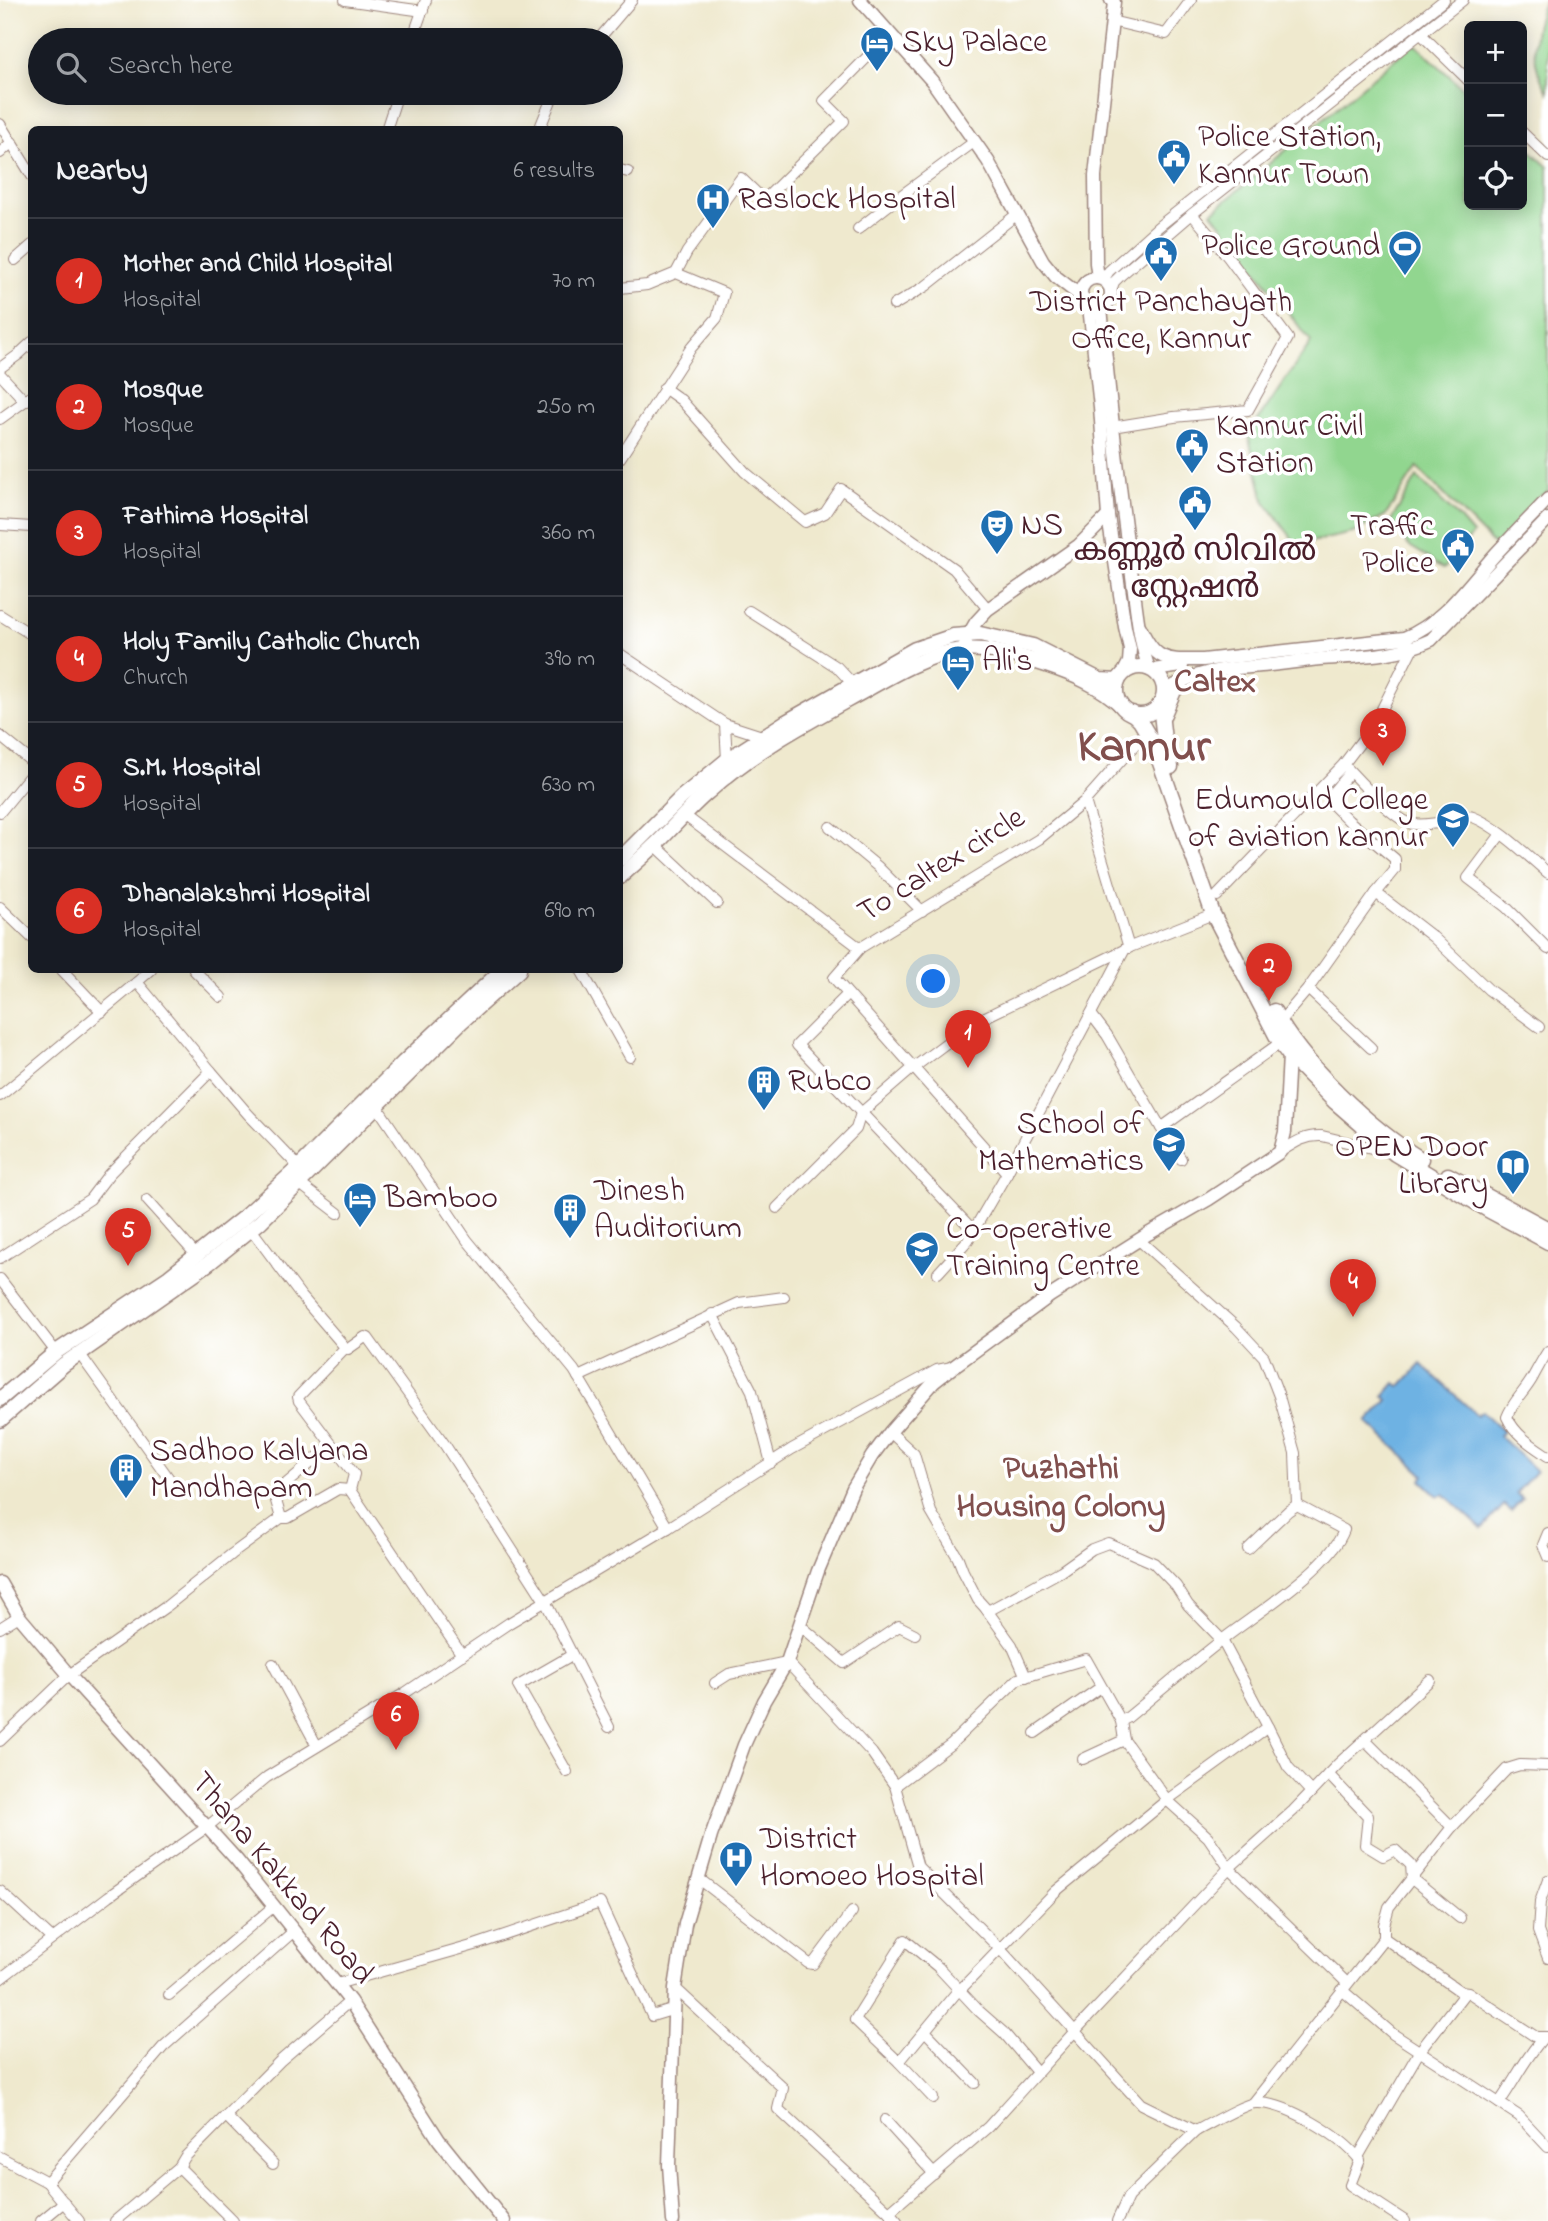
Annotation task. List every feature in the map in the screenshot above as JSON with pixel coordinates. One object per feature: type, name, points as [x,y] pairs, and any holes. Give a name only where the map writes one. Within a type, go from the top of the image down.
[{"type":"highway","points":[[623,874],[762,736],[915,649],[953,636],[981,634],[1033,646],[1100,680],[1121,678],[1135,668],[1151,670],[1161,680],[1167,765],[1213,914],[1286,1044],[1335,1102],[1395,1154],[1488,1210],[1548,1242]]},
{"type":"highway","points":[[623,856],[682,797],[789,732],[919,662],[959,650],[979,649],[1035,661],[1083,680],[1111,695],[1126,709],[1147,732],[1167,765],[1222,909],[1280,1022],[1286,1044],[1406,1150],[1455,1180],[1548,1229]]},
{"type":"highway","points":[[1121,678],[1116,692],[1126,709],[1146,713],[1162,698]]},
{"type":"highway","points":[[0,1399],[56,1352],[197,1256],[243,1219],[499,973]]},
{"type":"highway","points":[[0,1420],[63,1365],[209,1264],[251,1229],[300,1184],[461,1022],[516,973]]},
{"type":"main road","points":[[860,0],[928,75],[988,161],[1016,215],[1043,261],[1056,277],[1091,303],[1109,300],[1111,291],[1107,282],[1100,279],[1087,282],[1082,289],[1091,303],[1112,427],[1141,646],[1151,670],[1431,640],[1548,519]]},
{"type":"main road","points":[[1100,279],[1096,263],[1095,176],[1113,1]]},
{"type":"main road","points":[[1091,303],[1108,516],[1130,649],[1129,662],[1121,678]]},
{"type":"main road","points":[[1408,643],[1458,598],[1548,499]]},
{"type":"main road","points":[[959,650],[976,622],[988,609],[1078,546],[1108,516]]},
{"type":"main road","points":[[1140,627],[1149,646],[1161,656],[1204,666]]},
{"type":"main road","points":[[1162,698],[1204,666]]},
{"type":"main road","points":[[1162,721],[1175,691],[1204,666]]},
{"type":"main road","points":[[673,2221],[669,2165],[675,1988],[685,1924],[710,1836],[744,1745],[764,1701],[788,1662],[822,1560],[853,1488],[890,1432],[934,1382],[953,1367],[1050,1297],[1280,1153],[1284,1132],[1286,1044]]},
{"type":"main road","name":"Thana Kakkad Road","points":[[0,1583],[19,1616],[236,1859],[351,2001],[439,2140],[504,2221]]},
{"type":"street","points":[[345,0],[423,11]]},
{"type":"street","points":[[417,28],[426,0]]},
{"type":"street","points":[[608,28],[632,0]]},
{"type":"street","points":[[1111,21],[1166,34],[1191,0]]},
{"type":"street","points":[[1100,279],[1158,227],[1444,0]]},
{"type":"street","points":[[1111,291],[1114,282],[1121,275],[1192,214],[1461,1]]},
{"type":"street","points":[[623,288],[647,285],[676,273],[687,252],[741,178],[764,200],[844,121],[824,101],[890,34]]},
{"type":"street","points":[[1421,34],[1464,76]]},
{"type":"street","points":[[387,126],[394,105]]},
{"type":"street","points":[[541,126],[549,105]]},
{"type":"street","points":[[0,124],[28,169]]},
{"type":"street","points":[[1527,137],[1548,157]]},
{"type":"street","points":[[0,153],[12,142]]},
{"type":"street","points":[[859,229],[974,142]]},
{"type":"street","points":[[1112,427],[1174,417],[1248,410],[1288,338],[1228,257],[1192,214]]},
{"type":"street","points":[[894,305],[926,286],[1016,215]]},
{"type":"street","points":[[15,260],[28,249]]},
{"type":"street","points":[[623,453],[691,348],[717,318],[724,293],[676,273]]},
{"type":"street","points":[[0,368],[28,346]]},
{"type":"street","points":[[0,374],[28,399],[0,419]]},
{"type":"street","points":[[664,388],[681,400],[745,472],[806,522],[825,513],[841,489],[954,569],[988,609]]},
{"type":"street","points":[[0,525],[28,527]]},
{"type":"street","points":[[749,611],[837,667],[852,683]]},
{"type":"street","points":[[0,615],[28,632]]},
{"type":"street","points":[[1280,1022],[1308,989],[1395,870],[1395,859],[1333,805],[1333,792],[1375,723],[1408,643]]},
{"type":"street","points":[[623,656],[725,724],[762,736]]},
{"type":"street","points":[[725,724],[730,766]]},
{"type":"street","name":"To caltex circle","points":[[684,816],[860,948],[1039,839],[1085,801],[1147,732]]},
{"type":"street","points":[[0,736],[28,759]]},
{"type":"street","points":[[1347,768],[1381,802],[1408,823],[1432,824],[1457,820],[1464,816],[1474,817],[1501,834],[1548,873]]},
{"type":"street","points":[[1217,896],[1347,768]]},
{"type":"street","points":[[0,812],[28,778]]},
{"type":"street","points":[[937,1273],[968,1240],[1127,948],[1085,801]]},
{"type":"street","points":[[830,828],[877,866],[922,911]]},
{"type":"street","points":[[1501,834],[1468,878],[1516,916],[1548,949]]},
{"type":"street","points":[[655,845],[717,903]]},
{"type":"street","points":[[1376,893],[1433,937],[1489,990],[1539,1027]]},
{"type":"street","points":[[0,907],[28,934]]},
{"type":"street","points":[[777,1208],[856,1129],[861,1113],[913,1068],[973,1023],[1127,948],[1213,914]]},
{"type":"street","points":[[860,948],[834,978],[1007,1172]]},
{"type":"street","points":[[65,973],[102,1012]]},
{"type":"street","points":[[0,1096],[147,973]]},
{"type":"street","points":[[197,973],[221,997]]},
{"type":"street","points":[[583,973],[631,1056]]},
{"type":"street","points":[[137,982],[248,1114],[299,1167]]},
{"type":"street","points":[[1308,989],[1371,1048]]},
{"type":"street","points":[[848,995],[797,1045],[973,1230]]},
{"type":"street","points":[[1091,1014],[1107,1035],[1181,1159]]},
{"type":"street","points":[[1161,1128],[1286,1044]]},
{"type":"street","points":[[0,1258],[90,1199],[109,1174],[211,1071]]},
{"type":"street","points":[[376,1105],[467,1240],[578,1377],[668,1528]]},
{"type":"street","points":[[1280,1153],[1295,1142],[1310,1136],[1322,1136],[1395,1154]]},
{"type":"street","points":[[300,1184],[338,1213]]},
{"type":"street","points":[[147,1200],[197,1256]]},
{"type":"street","points":[[251,1229],[344,1348]]},
{"type":"street","points":[[1139,1240],[1236,1327],[1264,1357],[1279,1396],[1295,1453],[1297,1505]]},
{"type":"street","points":[[0,1279],[56,1352]]},
{"type":"street","points":[[578,1377],[739,1303],[784,1297]]},
{"type":"street","points":[[712,1314],[752,1391],[771,1463]]},
{"type":"street","points":[[462,1655],[350,1490],[354,1474],[298,1397],[344,1348],[348,1349],[365,1337],[445,1445],[545,1601],[609,1727]]},
{"type":"street","points":[[1548,1351],[1507,1417],[1527,1441],[1548,1456]]},
{"type":"street","points":[[79,1353],[175,1487]]},
{"type":"street","points":[[0,1979],[109,1896],[207,1827],[267,1777],[405,1693],[545,1601],[771,1463],[927,1375],[953,1367]]},
{"type":"street","points":[[890,1432],[914,1454],[932,1512],[978,1601],[1013,1645],[1026,1676]]},
{"type":"street","points":[[281,1518],[274,1494],[332,1445]]},
{"type":"street","points":[[0,1741],[69,1675],[167,1606],[281,1518],[288,1518],[338,1489],[350,1490]]},
{"type":"street","points":[[1248,1549],[1297,1505]]},
{"type":"street","points":[[1121,1721],[1300,1581],[1340,1541],[1344,1530],[1297,1505]]},
{"type":"street","points":[[1548,1533],[1543,1545],[1548,1557]]},
{"type":"street","points":[[986,1609],[988,1611],[1049,1578],[1092,1549],[1108,1543],[1154,1563],[1176,1586],[1188,1605],[1222,1640],[1288,1767],[1311,1791]]},
{"type":"street","points":[[0,1628],[19,1616]]},
{"type":"street","points":[[800,1625],[844,1663],[899,1626],[915,1634]]},
{"type":"street","points":[[567,1772],[517,1686],[572,1655]]},
{"type":"street","points":[[895,1786],[951,1744],[1018,1679],[1086,1659],[1121,1721],[1124,1740],[1167,1800],[1208,1837],[1229,1868],[1393,2034],[1519,2116],[1548,2147]]},
{"type":"street","points":[[715,1682],[729,1674],[788,1662],[872,1754],[895,1786],[918,1867],[1001,1950],[1140,2104],[1196,2130]]},
{"type":"street","points":[[273,1664],[317,1746]]},
{"type":"street","points":[[889,2212],[988,2127],[1074,2031],[1229,1868],[1430,1680]]},
{"type":"street","points":[[1035,1733],[1101,1687]]},
{"type":"street","points":[[899,2062],[960,1990],[1056,1891],[1167,1800],[1268,1727]]},
{"type":"street","points":[[1083,1759],[1124,1740]]},
{"type":"street","points":[[1365,1740],[1452,1827]]},
{"type":"street","points":[[1117,2221],[1128,2197],[1196,2130],[1254,2102],[1384,1938],[1389,1907],[1452,1827],[1507,1769],[1520,1765],[1548,1766]]},
{"type":"street","points":[[1328,1774],[1368,1816],[1365,1845],[1384,1856],[1395,1850],[1411,1865],[1412,1879],[1460,1918]]},
{"type":"street","points":[[698,1878],[808,1963],[813,1964],[852,1912]]},
{"type":"street","points":[[1548,1880],[1540,1902],[1538,1931],[1548,1958]]},
{"type":"street","points":[[0,1891],[52,1939]]},
{"type":"street","points":[[337,1984],[474,1945],[600,1903],[652,2016],[675,2009]]},
{"type":"street","points":[[169,1995],[274,1906]]},
{"type":"street","points":[[47,2182],[163,2047],[295,1931]]},
{"type":"street","points":[[1358,2157],[1419,2052],[1464,1994],[1384,1938]]},
{"type":"street","points":[[933,2098],[855,2020],[905,1940],[938,1967],[979,2011],[1004,2033],[1037,2072]]},
{"type":"street","points":[[675,1988],[783,2088],[778,2109],[897,2221]]},
{"type":"street","points":[[1460,1991],[1468,1992],[1536,2037],[1545,2038]]},
{"type":"street","points":[[115,2221],[179,2167],[185,2157],[280,2061],[351,2001]]},
{"type":"street","points":[[925,2031],[975,2083]]},
{"type":"street","points":[[1499,2103],[1528,2055],[1545,2038]]},
{"type":"street","points":[[1254,2102],[1285,2108],[1327,2131],[1360,2160],[1350,2185],[1405,2221]]},
{"type":"street","points":[[226,2116],[273,2164]]},
{"type":"street","points":[[885,2120],[934,2174]]},
{"type":"street","points":[[0,2157],[47,2182],[79,2221]]},
{"type":"street","points":[[179,2167],[233,2221]]},
{"type":"street","points":[[41,2221],[64,2202]]},
{"type":"street","points":[[1385,2221],[1392,2211]]},
{"type":"green space","points":[[1545,0],[1548,0],[1548,92],[1538,69],[1534,47],[1537,24]]},
{"type":"green space","name":"Police Ground","points":[[1414,43],[1464,89],[1464,210],[1527,210],[1527,148],[1548,167],[1548,491],[1497,548],[1417,467],[1386,515],[1353,533],[1297,545],[1264,500],[1248,435],[1311,342],[1212,212]]},
{"type":"green space","points":[[1417,477],[1473,534],[1445,568],[1408,545],[1391,521]]},
{"type":"water","points":[[1421,1364],[1477,1415],[1482,1411],[1503,1431],[1499,1436],[1536,1471],[1516,1493],[1522,1499],[1511,1511],[1504,1505],[1482,1529],[1444,1494],[1438,1496],[1421,1480],[1424,1475],[1367,1422],[1388,1400],[1384,1396],[1395,1383],[1400,1387]]},
{"type":"place","name":"Sky Palace","points":[[877,73]]},
{"type":"place","name":"Police Station, Kannur Town","points":[[1174,186]]},
{"type":"place","name":"Raslock Hospital","points":[[713,230]]},
{"type":"place","name":"Police Ground","points":[[1405,277]]},
{"type":"place","name":"District Panchayath Office, Kannur","points":[[1161,283]]},
{"type":"place","name":"Kannur Civil Station","points":[[1192,475]]},
{"type":"place","name":"കണ്ണൂർ സിവിൽ സ്റ്റേഷൻ","points":[[1195,532]]},
{"type":"place","name":"NS","points":[[997,556]]},
{"type":"place","name":"Traffic Police","points":[[1458,575]]},
{"type":"place","name":"Ali's","points":[[958,692]]},
{"type":"place","name":"Fathima Hospital","points":[[1383,766]]},
{"type":"place","name":"Edumould College of aviation kannur","points":[[1453,849]]},
{"type":"place","name":"Mosque","points":[[1269,1001]]},
{"type":"place","name":"Mother and Child Hospital","points":[[968,1068]]},
{"type":"place","name":"Rubco","points":[[764,1112]]},
{"type":"place","name":"School of Mathematics","points":[[1169,1173]]},
{"type":"place","name":"OPEN Door Library","points":[[1513,1196]]},
{"type":"place","name":"Bamboo","points":[[360,1229]]},
{"type":"place","name":"Dinesh Auditorium","points":[[570,1240]]},
{"type":"place","name":"S.M. Hospital","points":[[128,1266]]},
{"type":"place","name":"Co-operative Training Centre","points":[[922,1278]]},
{"type":"place","name":"Holy Family Catholic Church","points":[[1353,1317]]},
{"type":"place","name":"Sadhoo Kalyana Mandhapam","points":[[126,1500]]},
{"type":"place","name":"Dhanalakshmi Hospital","points":[[396,1750]]},
{"type":"place","name":"District Homoeo Hospital","points":[[736,1888]]},
{"type":"district","name":"Caltex","points":[[1215,683]]},
{"type":"district","name":"Kannur","points":[[1144,748]]},
{"type":"district","name":"Puzhathi Housing Colony","points":[[1061,1489]]}]
